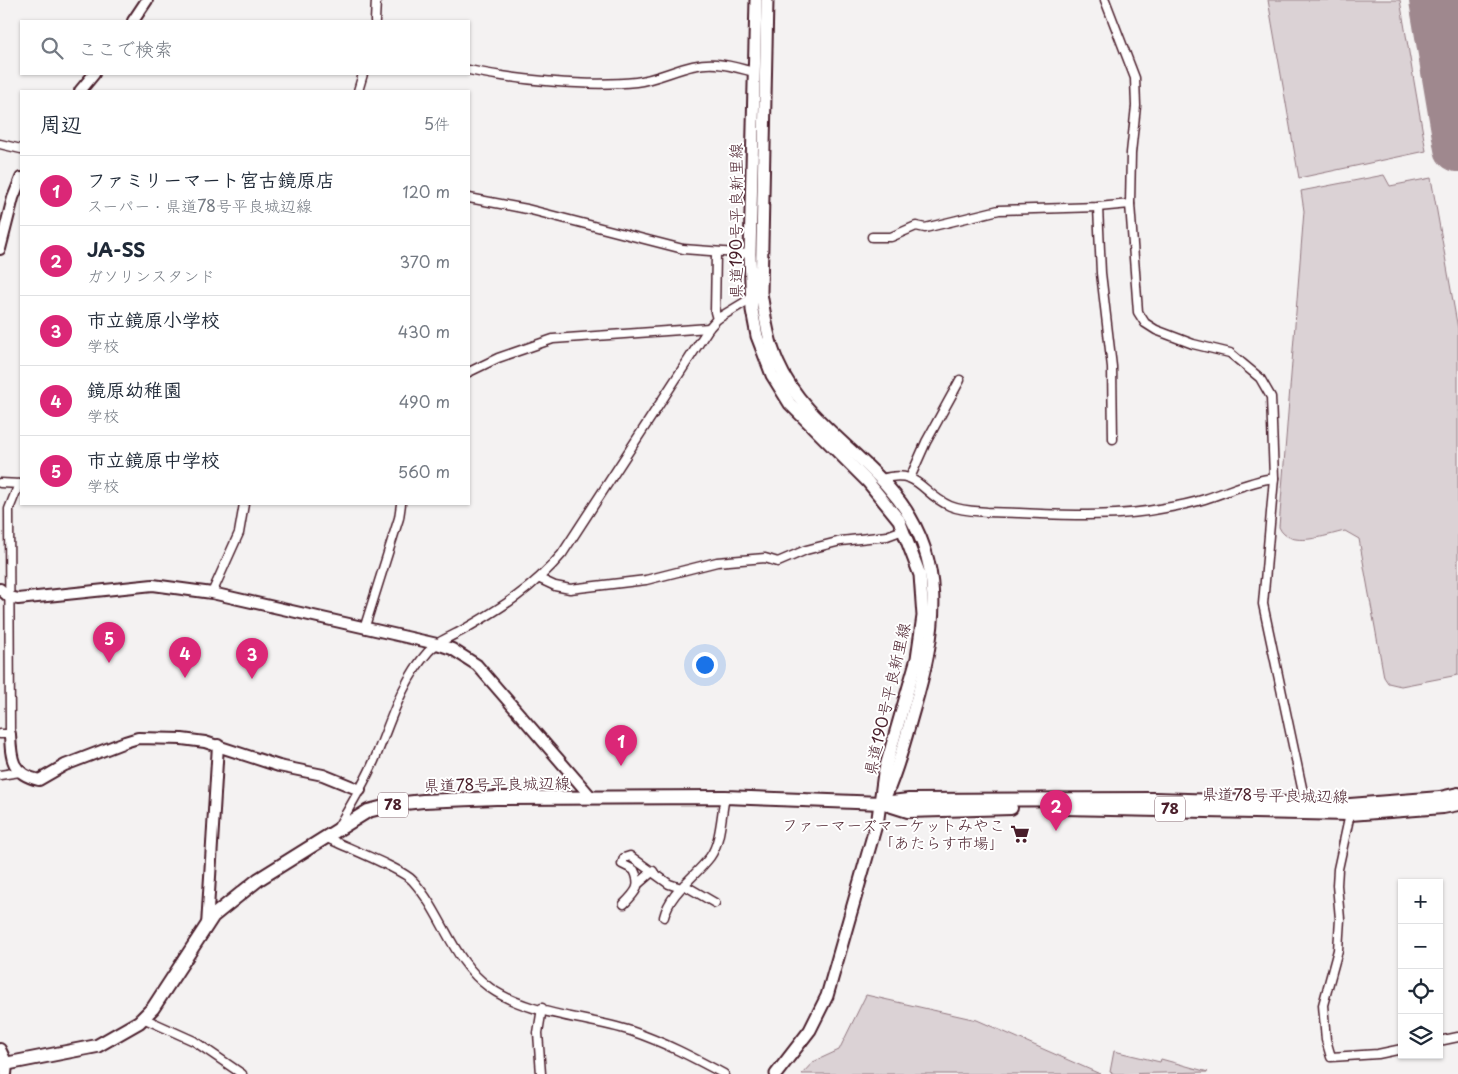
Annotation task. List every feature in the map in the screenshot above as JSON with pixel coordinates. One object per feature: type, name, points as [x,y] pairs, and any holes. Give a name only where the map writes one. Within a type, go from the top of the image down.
[{"type":"main road","name":"県道190号平良新里線","points":[[756,0],[750,254],[756,296],[778,364],[790,384],[815,416],[881,479],[906,512],[919,534],[928,557],[934,609],[933,632],[921,687],[895,773],[882,803]]},
{"type":"main road","name":"県道190号平良新里線","points":[[767,0],[756,296],[757,336],[765,362],[784,396],[808,424],[880,494],[903,530],[920,575],[923,616],[917,658],[884,773],[882,803]]},
{"type":"main road","name":"県道78号平良城辺線","points":[[4,1067],[97,1046],[143,1018],[153,1008],[213,916],[258,879],[330,834],[368,812],[396,804],[496,798],[725,797],[882,803],[908,800],[1154,799],[1305,802],[1350,805],[1440,798],[1458,794]]},
{"type":"main road","name":"県道78号平良城辺線","points":[[882,803],[908,811],[1053,808],[1350,814],[1443,807],[1458,804]]},
{"type":"main road","points":[[776,1074],[810,1030],[827,996],[867,863],[882,803]]},
{"type":"street","points":[[134,20],[147,0]]},
{"type":"street","points":[[376,0],[376,20]]},
{"type":"street","points":[[1105,0],[1135,78],[1136,106],[1131,153],[1130,204],[1138,312],[1145,323],[1156,330],[1193,344],[1230,354],[1260,378],[1271,397],[1274,478],[1263,604],[1305,802]]},
{"type":"street","points":[[470,70],[518,78],[583,82],[635,82],[695,66],[716,64],[754,72]]},
{"type":"street","points":[[81,90],[93,75]]},
{"type":"street","points":[[358,90],[363,75]]},
{"type":"street","points":[[0,144],[20,148]]},
{"type":"street","points":[[0,249],[13,198],[20,180]]},
{"type":"street","points":[[470,198],[527,208],[683,249],[716,253],[750,254]]},
{"type":"street","points":[[872,237],[890,237],[916,226],[925,228],[999,210],[1098,207],[1130,204]]},
{"type":"street","points":[[1098,207],[1101,273],[1112,367],[1113,439]]},
{"type":"street","points":[[716,253],[715,312],[717,319]]},
{"type":"street","points":[[724,1074],[676,1048],[647,1037],[511,1000],[489,987],[466,965],[427,899],[412,879],[330,834],[360,790],[409,680],[428,652],[437,644],[462,631],[527,590],[540,578],[562,554],[709,328],[717,319],[756,296]]},
{"type":"street","points":[[470,372],[506,355],[553,339],[709,328]]},
{"type":"street","points":[[910,478],[926,442],[960,380]]},
{"type":"street","points":[[881,479],[897,474],[910,478],[949,506],[966,511],[1073,515],[1115,514],[1163,509],[1205,499],[1257,480],[1274,478]]},
{"type":"street","points":[[0,483],[20,484],[9,509],[8,597],[4,647],[5,734],[11,760],[20,772],[29,778],[39,780],[65,765],[138,738],[182,738],[218,745],[279,766],[322,775],[360,790]]},
{"type":"street","points":[[212,593],[239,533],[244,505]]},
{"type":"street","points":[[365,626],[399,518],[401,505]]},
{"type":"street","points":[[0,510],[9,509]]},
{"type":"street","points":[[540,578],[555,586],[570,589],[646,580],[716,562],[765,558],[778,562],[806,550],[841,541],[887,536],[903,530]]},
{"type":"street","points":[[0,589],[8,597],[18,599],[153,585],[212,593],[365,626],[452,649],[477,665],[592,798]]},
{"type":"street","points":[[206,926],[218,745]]},
{"type":"street","points":[[0,775],[20,772]]},
{"type":"street","points":[[664,917],[667,904],[711,856],[716,844],[725,797]]},
{"type":"street","points":[[1350,814],[1338,869],[1337,885],[1340,919],[1338,950],[1323,1005],[1326,1040],[1331,1058],[1378,1054],[1398,1050]]},
{"type":"street","points":[[624,904],[637,891],[638,884],[634,870],[622,864],[624,858],[630,856],[653,871],[668,884],[683,887],[715,903]]},
{"type":"street","points":[[638,884],[653,871]]},
{"type":"street","points":[[541,1074],[538,1033],[542,1008]]},
{"type":"street","points":[[143,1018],[194,1042],[242,1074]]},
{"type":"street","points":[[1443,1040],[1458,1037]]},
{"type":"street","points":[[0,1049],[4,1067]]},
{"type":"shaded area","points":[[1268,0],[1400,0],[1426,151],[1299,178]]},
{"type":"shaded area","points":[[1384,175],[1390,186],[1431,178],[1458,329],[1458,675],[1401,686],[1388,683],[1384,677],[1359,539],[1345,531],[1318,538],[1291,538],[1284,534],[1279,527],[1304,211],[1301,191]]},
{"type":"shaded area","points":[[866,995],[977,1020],[1100,1074],[802,1074],[813,1062],[839,1050]]},
{"type":"shaded area","points":[[1114,1051],[1160,1062],[1161,1059],[1208,1072],[1115,1074],[1110,1072]]},
{"type":"taxiway","points":[[1434,6],[1458,1]]},
{"type":"runway","points":[[1433,0],[1458,148]]},
{"type":"place","name":"市立鏡原中学校","points":[[109,663]]},
{"type":"place","name":"鏡原幼稚園","points":[[185,678]]},
{"type":"place","name":"市立鏡原小学校","points":[[252,679]]},
{"type":"place","name":"ファミリーマート宮古鏡原店","points":[[621,766]]},
{"type":"place","name":"JA-SS","points":[[1056,831]]},
{"type":"place","name":"ファーマーズマーケットみやこ 「あたらす市場」","points":[[1020,834]]}]
